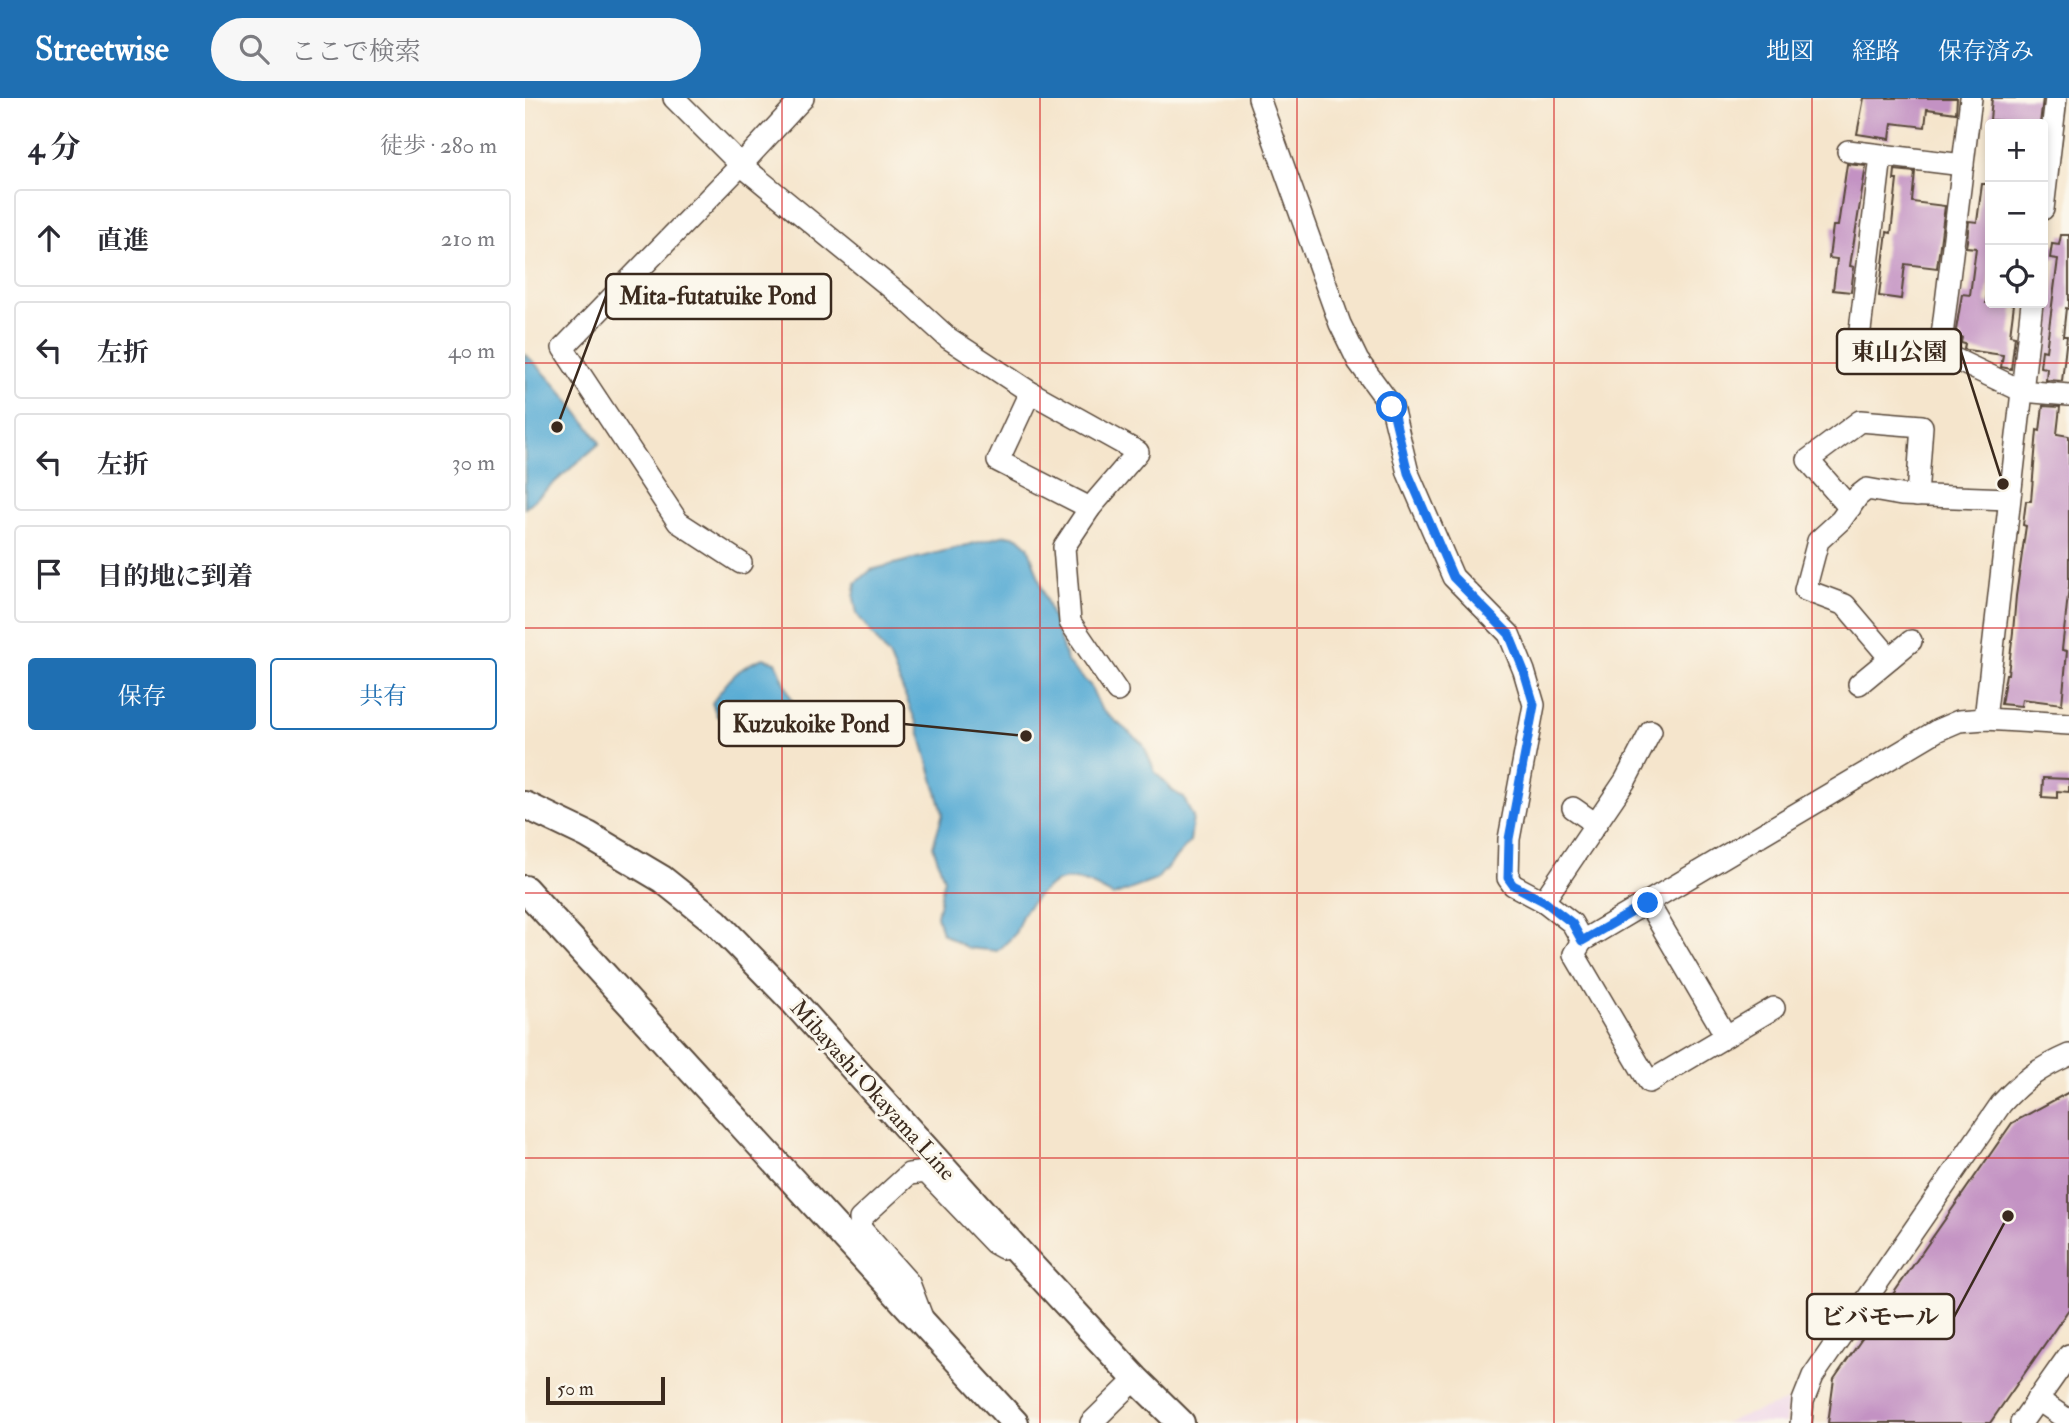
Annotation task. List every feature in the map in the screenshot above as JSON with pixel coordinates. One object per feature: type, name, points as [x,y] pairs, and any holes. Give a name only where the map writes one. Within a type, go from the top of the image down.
[{"type":"main road","name":"Mibayashi Okayama Line","points":[[525,806],[588,835],[662,879],[716,922],[791,999],[1136,1380],[1181,1423]]},
{"type":"main road","points":[[525,889],[1015,1423]]},
{"type":"street","points":[[674,98],[741,165],[912,305],[948,338],[1030,392],[1138,452],[1090,508],[1064,547],[1070,622],[1117,691]]},
{"type":"street","points":[[741,563],[678,522],[563,348],[803,98]]},
{"type":"street","points":[[1259,98],[1340,324],[1358,362],[1392,407],[1408,473],[1453,577],[1509,634],[1524,671],[1534,705],[1509,839],[1508,878],[1513,885],[1545,902],[1572,923],[1582,941]]},
{"type":"street","points":[[1940,352],[1971,98]]},
{"type":"street","points":[[2046,182],[2056,98]]},
{"type":"street","points":[[1848,151],[1963,165]]},
{"type":"street","points":[[1881,156],[1858,347],[1940,352],[2022,391],[2069,395]]},
{"type":"street","points":[[1985,719],[2031,308]]},
{"type":"street","points":[[1030,392],[998,461],[1090,508]]},
{"type":"street","points":[[1850,508],[1808,460],[1860,421],[1922,426],[1917,496]]},
{"type":"street","points":[[1890,658],[1856,603],[1835,600],[1805,590],[1818,541],[1867,489],[1917,496],[2009,499]]},
{"type":"street","points":[[1859,684],[1911,641]]},
{"type":"street","points":[[1774,1007],[1649,1082],[1574,954],[1582,941],[1938,730],[1959,721],[1985,719],[2069,724]]},
{"type":"street","points":[[1545,902],[1625,781],[1647,760],[1651,731]]},
{"type":"street","points":[[1573,808],[1596,824]]},
{"type":"street","points":[[1648,903],[1726,1036]]},
{"type":"street","points":[[1801,1423],[1803,1401],[1813,1376],[2001,1104],[2023,1080],[2043,1066],[2069,1055]]},
{"type":"street","points":[[926,1328],[909,1283],[861,1229],[860,1219],[909,1174],[926,1172],[994,1243],[1025,1259]]},
{"type":"street","points":[[2021,1423],[2037,1399],[2066,1366]]},
{"type":"street","points":[[1091,1423],[1136,1380]]},
{"type":"street","points":[[2037,1399],[2069,1421]]},
{"type":"shaded area","points":[[1788,1401],[1785,1423],[1723,1423],[1754,1412]]},
{"type":"water","points":[[525,354],[565,396],[600,443],[525,508]]},
{"type":"water","points":[[1006,535],[1018,537],[1028,546],[1068,664],[1090,685],[1101,709],[1143,744],[1155,772],[1173,791],[1184,798],[1193,817],[1190,842],[1156,880],[1113,896],[1075,880],[1055,883],[1036,898],[1023,914],[1013,936],[997,951],[967,948],[942,933],[937,916],[944,879],[933,846],[943,813],[918,727],[890,658],[857,614],[854,598],[856,583],[871,570]]},
{"type":"water","points":[[763,658],[776,662],[797,712],[793,723],[744,724],[717,716],[712,703],[723,688],[740,671]]},
{"type":"building","points":[[1864,98],[1957,98],[1956,113],[1927,109],[1925,127],[1892,123],[1890,139],[1857,134]]},
{"type":"building","points":[[1992,98],[2043,98],[2041,119],[1990,119]]},
{"type":"building","points":[[1847,164],[1866,166],[1850,266],[1854,267],[1851,292],[1833,290],[1837,259],[1829,258],[1833,226],[1838,226]]},
{"type":"building","points":[[1895,170],[1915,172],[1912,202],[1945,206],[1937,268],[1905,264],[1901,299],[1879,296],[1887,232],[1891,233],[1897,180],[1894,180]]},
{"type":"building","points":[[1982,184],[1985,184],[1985,308],[2013,308],[2010,335],[2015,336],[2011,369],[2001,367],[2003,355],[1964,349],[1962,337],[1955,336],[1962,294],[1970,295],[1976,248],[1966,247],[1969,221],[1977,222]]},
{"type":"building","points":[[2061,235],[2069,235],[2069,309],[2066,308],[2063,336],[2067,336],[2062,381],[2046,380],[2047,368],[2040,367],[2042,350],[2046,351],[2058,259],[2050,258],[2052,244],[2059,245]]},
{"type":"building","points":[[2043,406],[2060,407],[2057,434],[2069,436],[2069,586],[2062,650],[2067,651],[2062,704],[2022,699],[2021,706],[2001,704],[2008,674],[2026,526],[2023,525],[2026,501],[2031,501],[2037,430],[2040,431]]},
{"type":"building","points":[[2043,778],[2069,779],[2069,792],[2057,791],[2057,798],[2042,797]]},
{"type":"building","points":[[2069,1092],[2069,1309],[1990,1423],[1828,1423],[1834,1379],[2012,1123]]},
{"type":"place","name":"Mita-futatuike Pond","points":[[557,427]]},
{"type":"place","name":"東山公園","points":[[2003,484]]},
{"type":"place","name":"Kuzukoike Pond","points":[[1026,736]]},
{"type":"place","name":"ビバモール","points":[[2008,1216]]},
{"type":"route","points":[[1392,407],[1408,473],[1453,577],[1509,634],[1534,705],[1509,839],[1508,878],[1513,885],[1545,902],[1572,923],[1582,941],[1648,903]]}]
